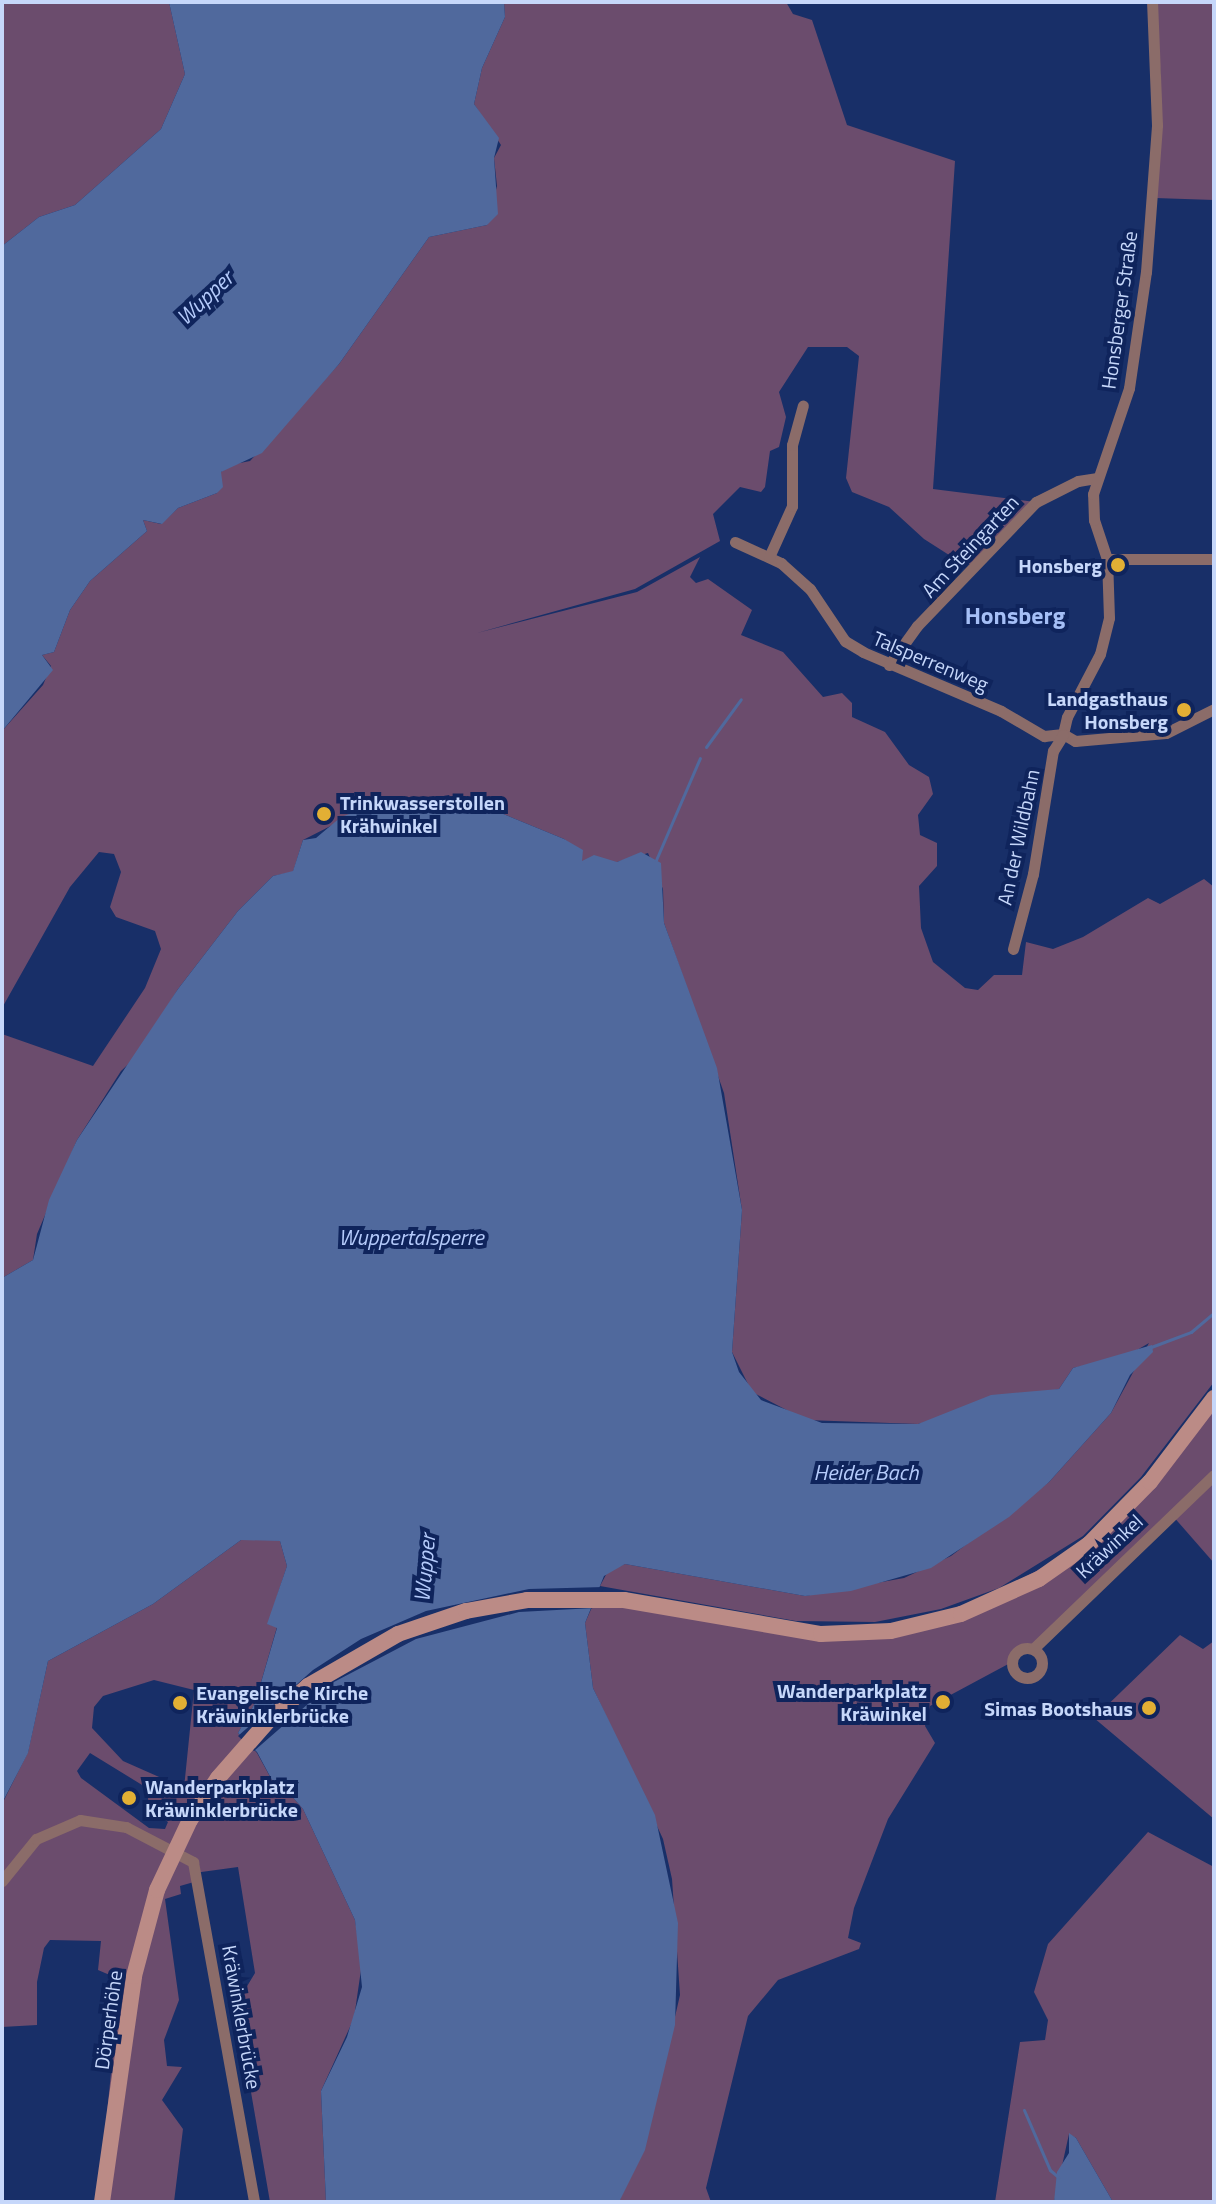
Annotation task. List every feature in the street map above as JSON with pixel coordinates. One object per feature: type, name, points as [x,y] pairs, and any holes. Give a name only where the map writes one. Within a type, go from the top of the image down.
[{"type":"main road","name":"Dörperhöhe","points":[[102,2202],[138,1958],[174,1849],[202,1801],[246,1744],[334,1668],[417,1626],[527,1600],[638,1602],[821,1634],[891,1631],[982,1607],[1047,1574],[1101,1534],[1150,1482],[1214,1398]]},
{"type":"street","name":"Honsberger Straße","points":[[1063,734],[1067,717],[1106,637],[1107,559],[1094,520],[1096,478],[1129,388],[1146,272],[1158,111],[1152,2]]},
{"type":"street","points":[[769,557],[792,506],[792,445],[803,405]]},
{"type":"street","name":"Am Steingarten","points":[[889,665],[917,626],[1036,502],[1078,481],[1096,478]]},
{"type":"street","name":"Talsperrenweg","points":[[735,542],[769,557],[810,589],[845,641],[889,665],[1001,711],[1044,736],[1063,734]]},
{"type":"street","points":[[1107,559],[1214,559]]},
{"type":"street","points":[[1063,734],[1075,741],[1166,733],[1214,709]]},
{"type":"street","name":"An der Wildbahn","points":[[1013,949],[1033,874],[1053,751],[1063,734]]},
{"type":"street","name":"Kräwinkel","points":[[1033,1649],[1214,1475]]},
{"type":"street","points":[[2,1881],[36,1839],[70,1821],[109,1822],[174,1849]]},
{"type":"street","name":"Kräwinklerbrücke","points":[[174,1849],[193,1862],[199,1877],[254,2202]]},
{"type":"shaded area","points":[[2,2],[169,2],[185,74],[161,129],[75,205],[39,217],[2,246]]},
{"type":"shaded area","points":[[504,2],[786,2],[793,14],[812,20],[847,125],[955,161],[933,489],[1035,502],[974,565],[960,562],[924,539],[889,507],[852,492],[846,478],[859,356],[847,347],[808,347],[779,392],[786,417],[779,447],[770,451],[765,487],[761,492],[740,487],[713,514],[720,541],[635,589],[477,633],[637,592],[700,557],[690,577],[696,583],[708,579],[752,610],[741,635],[783,652],[823,697],[842,693],[852,703],[852,717],[885,732],[909,765],[929,777],[933,794],[918,815],[920,835],[937,843],[937,866],[919,886],[921,928],[933,962],[965,988],[978,990],[994,975],[1022,975],[1026,942],[1053,949],[1083,937],[1148,898],[1160,904],[1204,879],[1214,887],[1214,1382],[1141,1477],[1083,1536],[999,1588],[941,1609],[875,1622],[796,1621],[600,1586],[608,1571],[625,1564],[805,1596],[904,1578],[951,1556],[1049,1482],[1111,1413],[1149,1343],[1125,1357],[1073,1368],[1059,1389],[918,1424],[806,1420],[752,1392],[732,1352],[742,1210],[724,1093],[664,923],[663,889],[648,853],[617,862],[582,861],[577,849],[564,839],[484,806],[467,812],[473,804],[462,800],[448,810],[441,797],[392,801],[375,810],[368,807],[303,840],[293,872],[273,876],[238,911],[178,989],[137,1056],[121,1071],[77,1140],[37,1234],[33,1260],[2,1278],[2,1034],[93,1066],[145,988],[161,949],[155,931],[116,917],[110,907],[121,872],[114,854],[99,852],[70,887],[2,1008],[2,731],[43,685],[51,666],[42,655],[54,652],[70,610],[90,581],[147,531],[143,520],[161,524],[178,508],[217,493],[221,472],[230,465],[250,461],[339,364],[429,237],[487,225],[497,186],[494,158],[501,145],[474,104],[482,68],[505,17]]},
{"type":"shaded area","points":[[1155,2],[1214,2],[1214,200],[1155,198],[1161,79]]},
{"type":"shaded area","points":[[1214,1398],[1214,1475],[1033,1649],[1020,1649],[1012,1662],[930,1706],[925,1726],[935,1743],[888,1819],[854,1908],[848,1938],[861,1943],[859,1949],[778,1980],[748,2016],[706,2188],[711,2202],[619,2202],[661,2078],[680,1995],[672,1879],[663,1839],[593,1688],[585,1623],[596,1598],[794,1632],[943,1619],[1089,1544]]},
{"type":"shaded area","points":[[1214,1478],[1214,1563],[1172,1515]]},
{"type":"shaded area","points":[[258,1537],[280,1541],[287,1566],[268,1624],[277,1627],[255,1703],[238,1733],[257,1753],[279,1793],[289,1793],[303,1809],[355,1920],[362,1963],[354,2018],[321,2091],[326,2202],[270,2202],[234,1994],[243,1993],[255,1973],[238,1867],[194,1873],[194,1882],[180,1886],[181,1894],[165,1899],[179,2000],[164,2040],[167,2066],[182,2067],[162,2100],[183,2129],[174,2202],[107,2202],[106,2123],[117,2013],[112,1976],[98,1970],[101,1941],[50,1940],[44,1948],[37,1982],[37,2025],[2,2027],[2,1804],[28,1752],[48,1661],[153,1604],[241,1540]],"holes":[[[154,1680],[194,1690],[184,1788],[123,1761],[92,1728],[94,1707],[103,1696]],[[90,1753],[147,1788],[149,1808],[168,1822],[165,1829],[149,1828],[81,1778],[77,1771]]]},
{"type":"shaded area","points":[[1180,1635],[1203,1649],[1214,1641],[1214,1819],[1094,1718]]},
{"type":"shaded area","points":[[1148,1832],[1214,1867],[1214,2202],[1113,2202],[1076,2138],[1069,2134],[1054,2202],[995,2202],[1020,2042],[1045,2040],[1048,2020],[1034,1992],[1048,1944]]},
{"type":"water","name":"Wupper","points":[[169,2],[504,2],[505,17],[482,68],[474,104],[499,138],[494,158],[498,214],[487,225],[429,237],[339,364],[262,453],[221,472],[223,487],[217,493],[178,508],[162,524],[143,520],[147,531],[90,581],[70,610],[54,652],[42,655],[53,670],[2,731],[2,246],[39,217],[75,205],[161,129],[185,74]]},
{"type":"water","name":"Wuppertalsperre","points":[[441,797],[448,810],[462,800],[473,803],[468,812],[484,806],[564,839],[583,850],[582,861],[594,855],[617,862],[641,852],[661,863],[664,923],[717,1068],[742,1210],[732,1352],[739,1372],[761,1400],[822,1423],[918,1424],[991,1395],[1059,1389],[1073,1368],[1152,1345],[1153,1352],[1130,1375],[1111,1413],[1049,1482],[1009,1517],[931,1568],[851,1591],[805,1596],[625,1564],[604,1576],[585,1623],[593,1688],[655,1815],[678,1923],[675,2025],[645,2150],[619,2202],[326,2202],[321,2091],[347,2037],[362,1987],[355,1920],[303,1809],[289,1793],[279,1793],[257,1752],[238,1733],[255,1703],[277,1628],[267,1624],[287,1566],[280,1541],[241,1540],[153,1604],[48,1661],[28,1753],[2,1803],[2,1278],[33,1260],[49,1200],[77,1140],[178,989],[238,911],[273,876],[293,871],[303,840],[316,838],[341,817],[368,807],[383,809],[399,798],[414,802]]},
{"type":"water","points":[[1069,2133],[1076,2138],[1113,2202],[1054,2202],[1057,2172],[1069,2153]]},
{"type":"pier","points":[[604,1587],[594,1608],[519,1612],[416,1639],[332,1683],[254,1751],[238,1736],[313,1670],[361,1639],[426,1611],[529,1589]]},
{"type":"waterway","points":[[706,747],[741,699]]},
{"type":"waterway","points":[[656,860],[700,758]]},
{"type":"waterway","name":"Heider Bach","points":[[1151,1347],[1191,1332],[1214,1313]]},
{"type":"waterway","points":[[1024,2110],[1050,2170],[1058,2177]]},
{"type":"place","name":"Honsberg","points":[[1118,565]]},
{"type":"place","name":"Landgasthaus Honsberg","points":[[1184,710]]},
{"type":"place","name":"Trinkwasserstollen Krähwinkel","points":[[324,814]]},
{"type":"place","name":"Wanderparkplatz Kräwinkel","points":[[943,1702]]},
{"type":"place","name":"Evangelische Kirche Kräwinklerbrücke","points":[[180,1703]]},
{"type":"place","name":"Simas Bootshaus","points":[[1149,1708]]},
{"type":"place","name":"Wanderparkplatz Kräwinklerbrücke","points":[[129,1798]]},
{"type":"district","name":"Honsberg","points":[[1015,616]]}]
